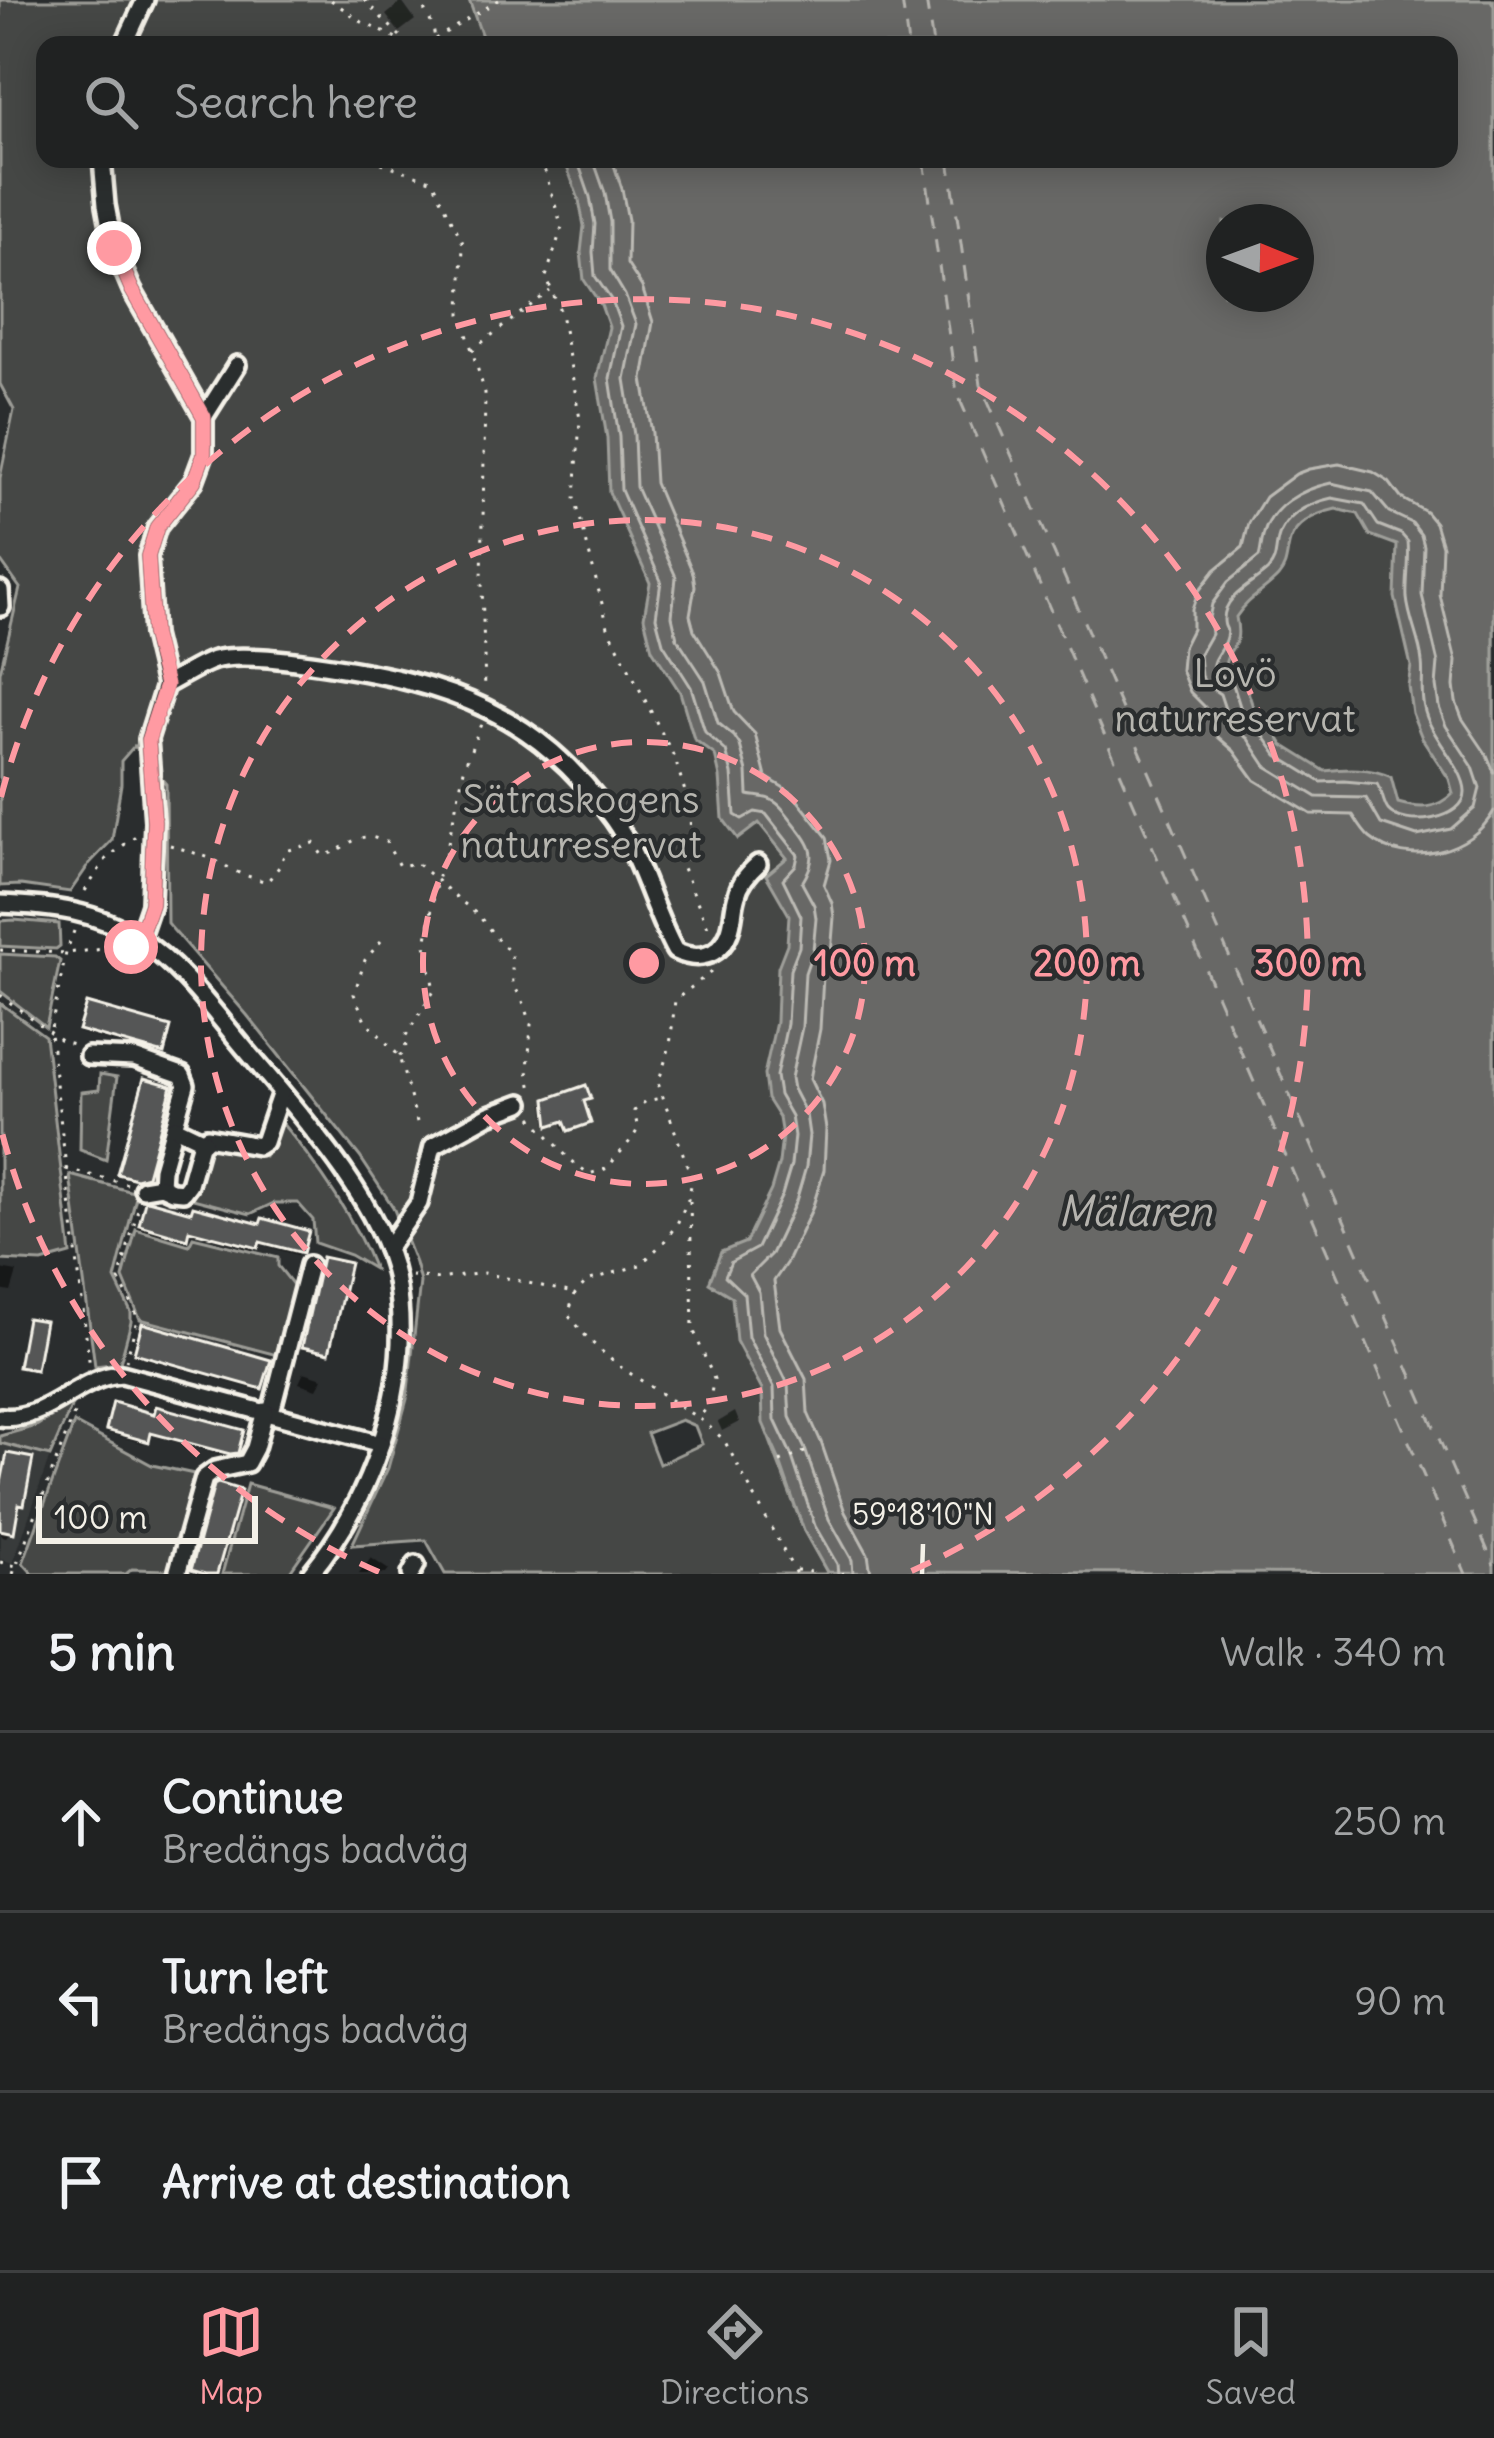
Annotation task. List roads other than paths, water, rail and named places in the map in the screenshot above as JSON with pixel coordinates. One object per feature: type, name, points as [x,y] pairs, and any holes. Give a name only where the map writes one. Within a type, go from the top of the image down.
[{"type":"street","points":[[128,36],[145,0]]},
{"type":"street","points":[[103,168],[114,248],[132,290],[204,417],[204,454],[194,481],[157,527],[148,556],[153,635],[166,685],[148,740],[154,821],[151,904],[139,939]]},
{"type":"street","points":[[204,417],[237,365]]},
{"type":"street","points":[[0,590],[1,607]]},
{"type":"street","points":[[166,685],[215,659],[299,661],[430,685],[485,707],[550,749],[582,780],[616,823],[675,951],[690,958],[722,953],[741,884],[758,864]]},
{"type":"street","points":[[0,904],[74,910],[108,922],[167,960],[281,1092],[349,1180],[387,1249],[399,1310],[393,1395],[367,1484],[344,1528],[310,1574]]},
{"type":"street","points":[[88,1056],[134,1058],[182,1075],[186,1085],[161,1186]]},
{"type":"street","points":[[143,1189],[161,1186],[183,1192],[207,1137],[258,1146],[264,1142],[281,1092]]},
{"type":"street","points":[[387,1249],[419,1203],[433,1146],[521,1103]]},
{"type":"street","points":[[175,1127],[204,1141]]},
{"type":"street","points":[[177,1574],[204,1478],[215,1470],[248,1463],[255,1448],[309,1265]]},
{"type":"street","points":[[0,1417],[32,1415],[92,1381],[122,1374],[381,1444]]},
{"type":"water","name":"Mälaren","points":[[469,0],[1491,0],[1494,1574],[827,1572],[804,1531],[763,1423],[762,1390],[736,1341],[732,1297],[709,1283],[721,1252],[746,1242],[779,1163],[779,1118],[767,1099],[764,1075],[776,1022],[778,967],[787,944],[789,915],[766,875],[787,858],[759,823],[738,839],[723,819],[715,755],[694,739],[680,692],[652,649],[644,617],[650,583],[609,492],[607,438],[597,378],[609,327],[584,280],[584,226],[567,168],[1458,168],[1458,36],[482,36]],"holes":[[[1336,509],[1358,514],[1370,535],[1397,545],[1395,597],[1411,666],[1412,713],[1453,793],[1434,805],[1398,803],[1391,777],[1358,769],[1325,771],[1283,745],[1267,719],[1254,710],[1240,667],[1225,666],[1238,636],[1236,617],[1281,573],[1293,534],[1309,519]]]},
{"type":"park label","name":"Lovö naturreservat","points":[[1235,696]]},
{"type":"park label","name":"Sätraskogens naturreservat","points":[[581,822]]}]
